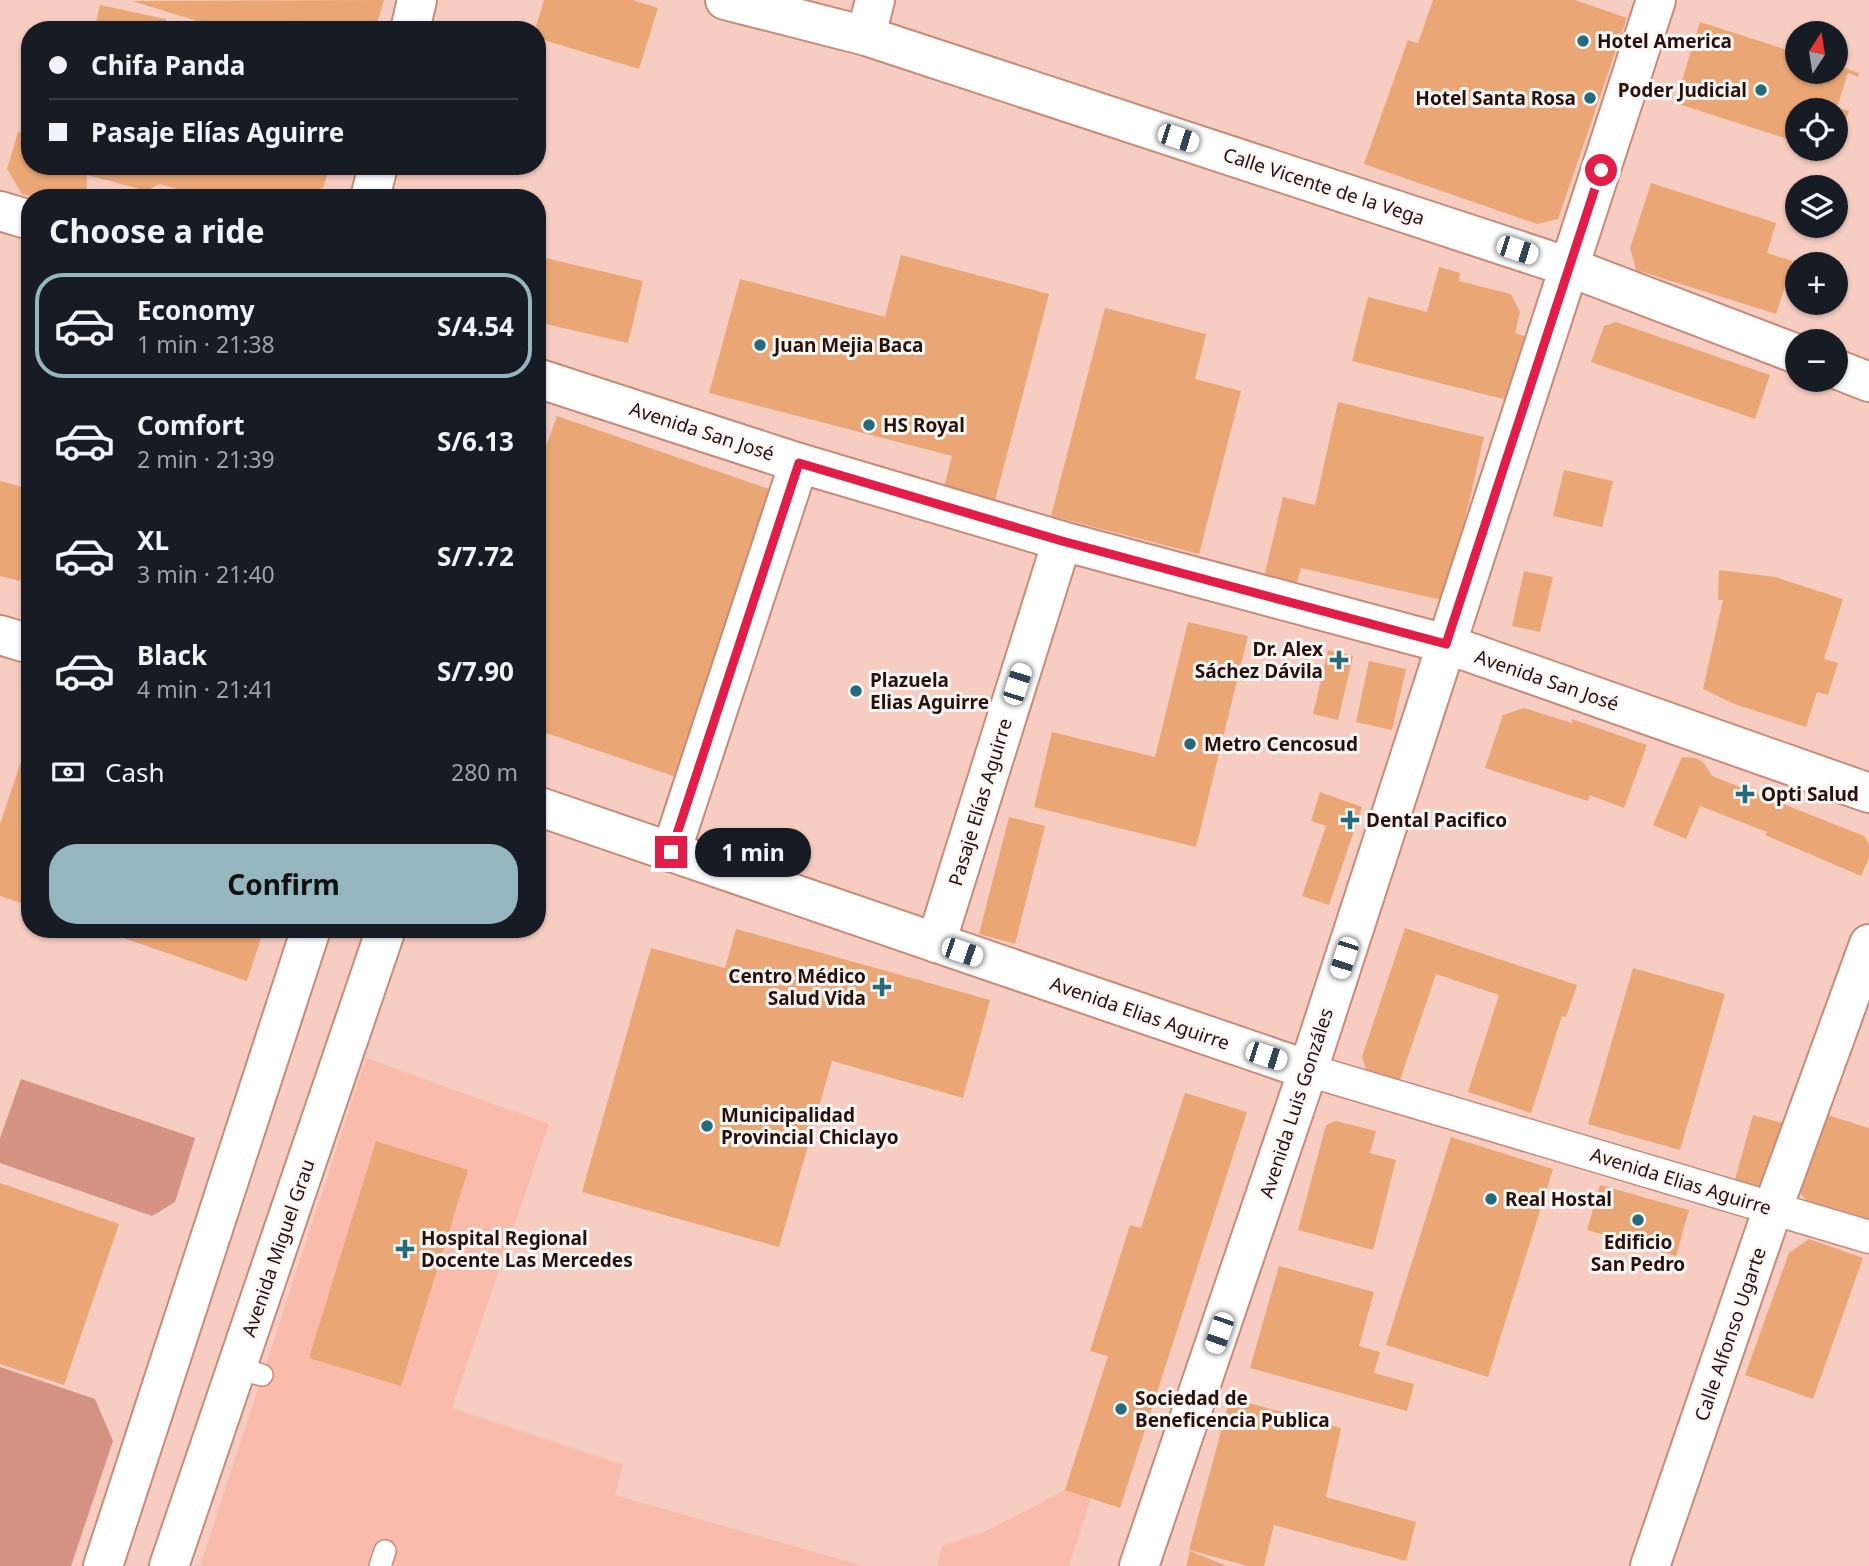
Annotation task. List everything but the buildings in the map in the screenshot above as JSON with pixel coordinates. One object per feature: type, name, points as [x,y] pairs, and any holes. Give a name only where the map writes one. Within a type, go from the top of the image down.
[{"type":"main road","points":[[412,21],[417,0]]},
{"type":"main road","name":"Calle Vicente de la Vega","points":[[725,0],[870,18],[1569,267],[1785,349]]},
{"type":"main road","name":"Avenida Luis Gonzáles","points":[[1139,1566],[1308,1070],[1656,0]]},
{"type":"main road","points":[[0,211],[21,217]]},
{"type":"main road","points":[[1848,374],[1869,382]]},
{"type":"main road","name":"Avenida San José","points":[[546,380],[799,463],[1062,541],[1446,644],[1869,793]]},
{"type":"main road","points":[[671,852],[799,463]]},
{"type":"main road","name":"Pasaje Elías Aguirre","points":[[936,943],[1062,541]]},
{"type":"main road","points":[[0,635],[21,641]]},
{"type":"main road","name":"Avenida Elias Aguirre","points":[[546,809],[1308,1070]]},
{"type":"main road","points":[[103,1566],[308,938]]},
{"type":"main road","name":"Avenida Miguel Grau","points":[[169,1566],[250,1371],[383,938]]},
{"type":"main road","name":"Calle Alfonso Ugarte","points":[[1650,1566],[1773,1208],[1869,944]]},
{"type":"street","name":"Avenida Elias Aguirre","points":[[1308,1070],[1869,1237]]},
{"type":"shaded area","name":"Hospital Regional Docente Las Mercedes","points":[[366,1058],[549,1124],[452,1408],[623,1465],[615,1495],[864,1566],[200,1566]]},
{"type":"shaded area","points":[[21,1079],[195,1138],[175,1202],[152,1216],[0,1163],[0,1138]]},
{"type":"shaded area","points":[[0,1367],[95,1399],[113,1441],[71,1566],[0,1566]]},
{"type":"shaded area","points":[[1065,1490],[1091,1498],[1069,1566],[937,1566],[942,1546],[984,1532]]},
{"type":"place","name":"Hotel America","points":[[1583,41]]},
{"type":"place","name":"Poder Judicial","points":[[1761,90]]},
{"type":"place","name":"Hotel Santa Rosa","points":[[1590,98]]},
{"type":"place","name":"Juan Mejia Baca","points":[[760,345]]},
{"type":"place","name":"HS Royal","points":[[869,425]]},
{"type":"place","name":"Dr. Alex Sáchez Dávila","points":[[1339,660]]},
{"type":"place","name":"Plazuela Elias Aguirre","points":[[856,691]]},
{"type":"place","name":"Metro Cencosud","points":[[1190,744]]},
{"type":"place","name":"Opti Salud","points":[[1745,794]]},
{"type":"place","name":"Dental Pacifico","points":[[1350,820]]},
{"type":"place","name":"Centro Médico Salud Vida","points":[[882,987]]},
{"type":"place","name":"Municipalidad Provincial Chiclayo","points":[[707,1126]]},
{"type":"place","name":"Real Hostal","points":[[1491,1199]]},
{"type":"place","name":"Edificio San Pedro","points":[[1638,1220]]},
{"type":"place","name":"Hospital Regional Docente Las Mercedes","points":[[405,1249]]},
{"type":"place","name":"Sociedad de Beneficencia Publica","points":[[1121,1409]]},
{"type":"route","points":[[671,852],[799,463],[1062,541],[1446,644],[1601,170]]}]
